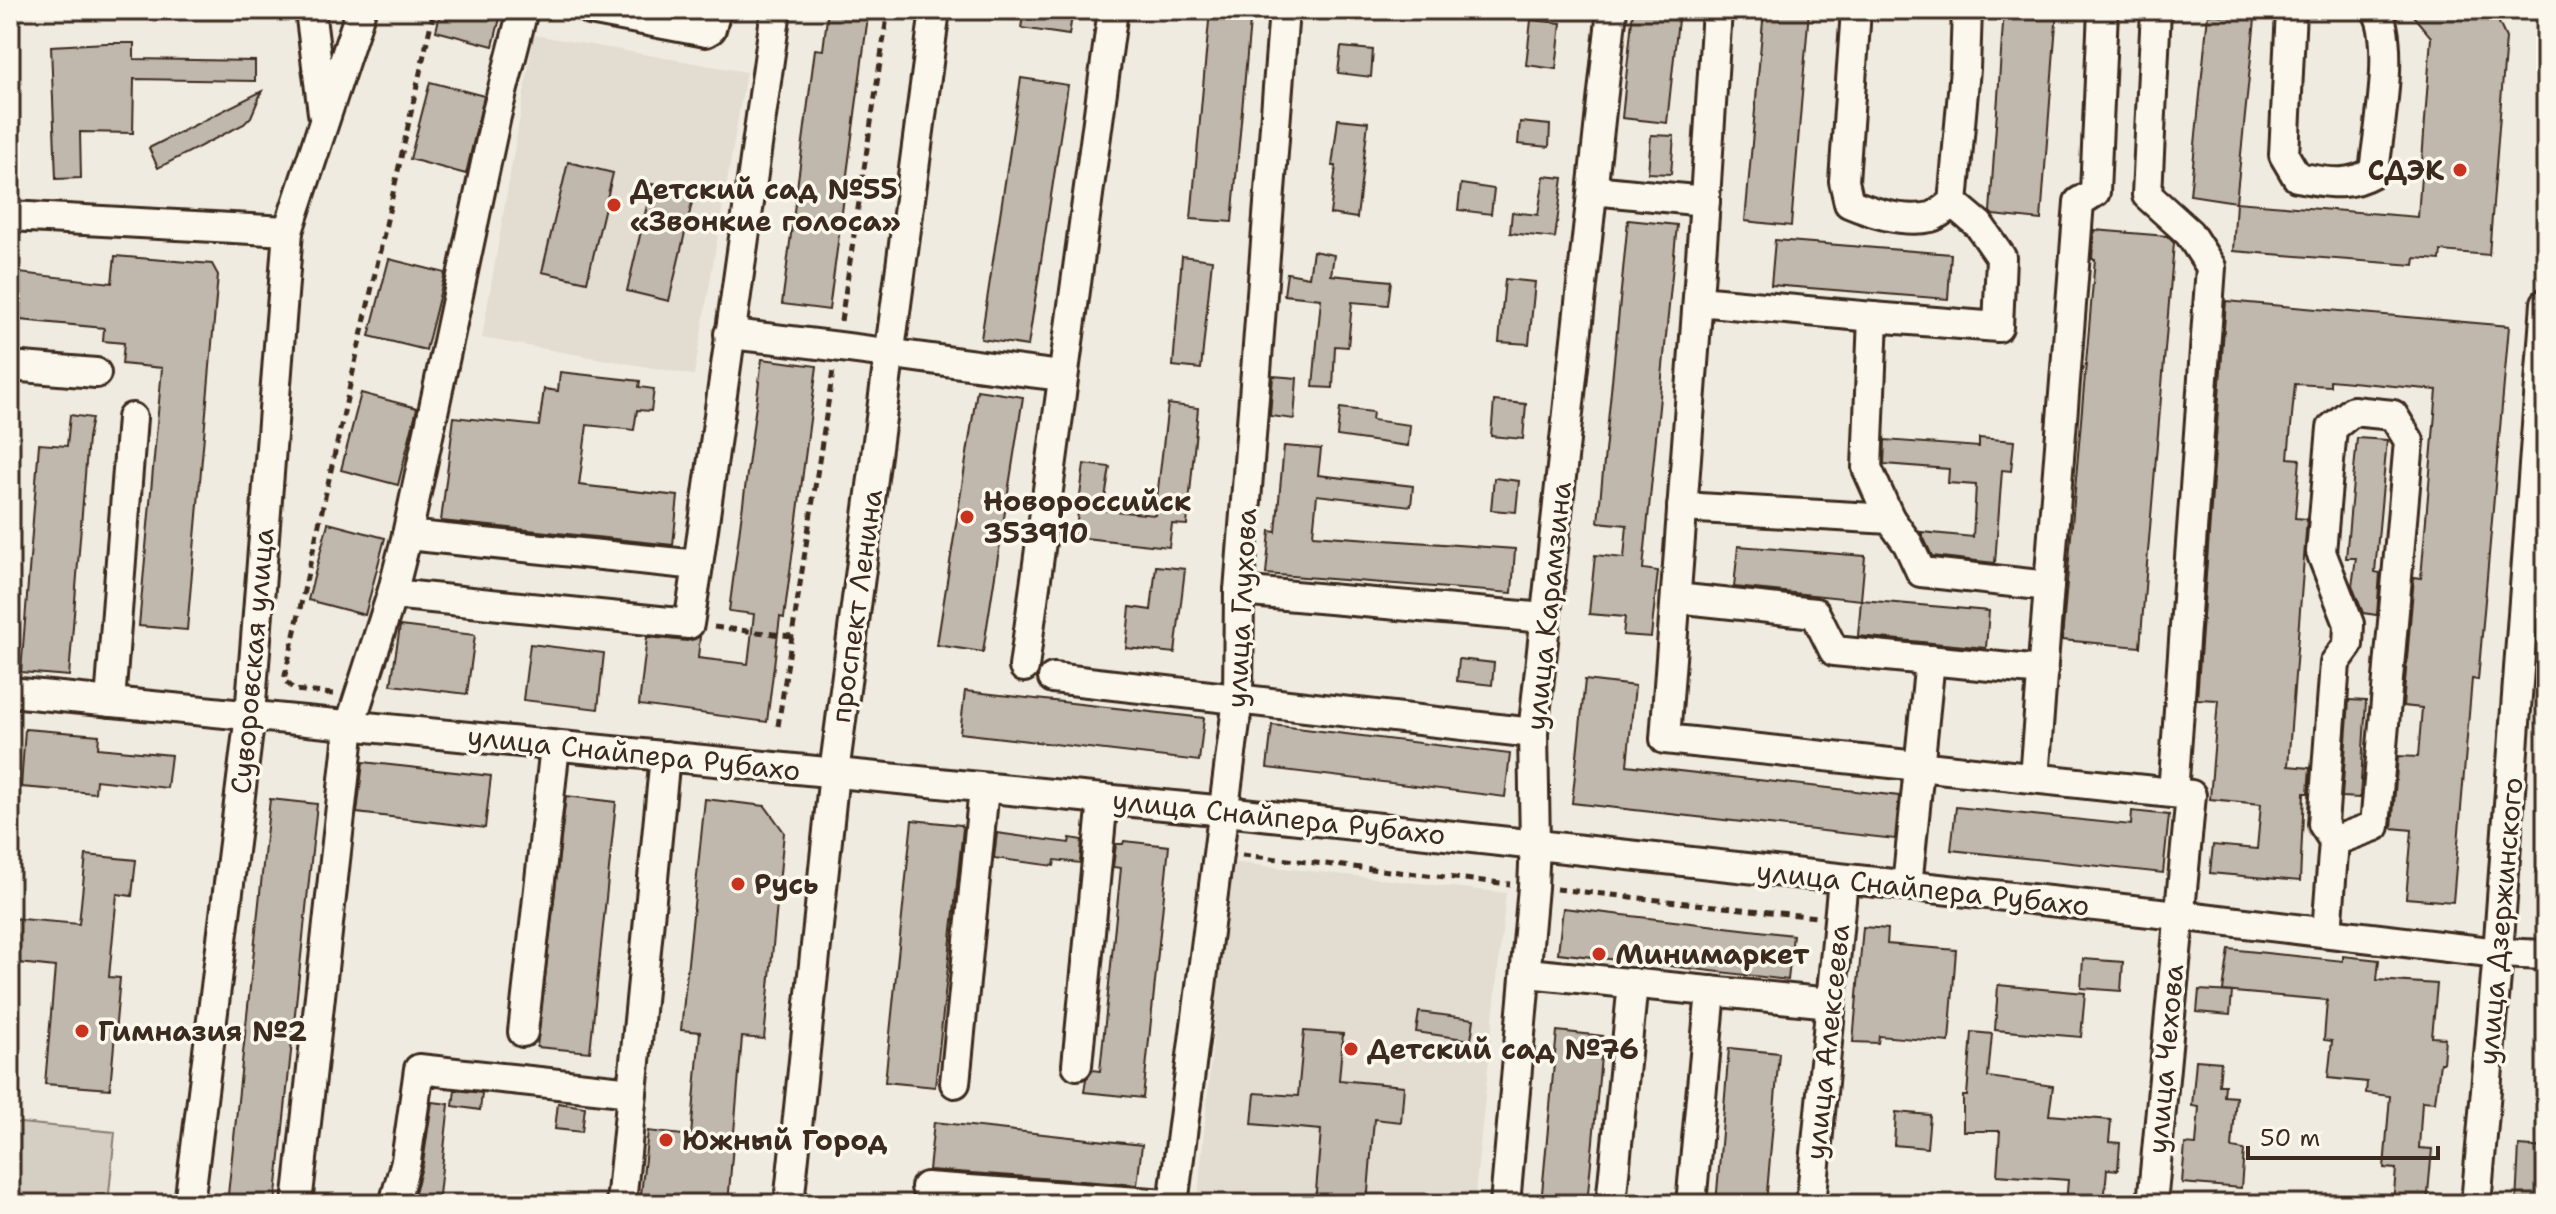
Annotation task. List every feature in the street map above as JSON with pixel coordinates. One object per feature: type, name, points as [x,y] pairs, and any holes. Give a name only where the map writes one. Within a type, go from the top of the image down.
[{"type":"street","name":"Суворовская улица","points":[[310,10],[324,122]]},
{"type":"street","name":"Суворовская улица","points":[[189,1204],[250,715],[288,231],[361,10]]},
{"type":"street","points":[[297,1204],[350,725],[392,594],[407,535],[496,116],[523,10]]},
{"type":"street","points":[[590,10],[706,32],[711,29],[716,10]]},
{"type":"street","points":[[392,594],[689,624],[776,10]]},
{"type":"street","name":"проспект Ленина","points":[[789,1204],[834,773],[935,10]]},
{"type":"street","points":[[1024,667],[1113,10]]},
{"type":"street","name":"улица Глухова","points":[[1170,1204],[1238,699],[1239,591],[1284,10]]},
{"type":"street","name":"улица Карамзина","points":[[1505,1204],[1527,973],[1535,844],[1533,733],[1612,10]]},
{"type":"street","points":[[1717,10],[1665,739],[2173,793],[2211,267],[2189,233],[2147,195],[2156,10]]},
{"type":"street","points":[[1856,10],[1844,181],[1849,203],[1874,213],[1906,217],[1933,217],[1953,203],[1967,10]]},
{"type":"street","points":[[2034,778],[2079,202],[2095,192],[2103,10]]},
{"type":"street","points":[[2291,10],[2284,155],[2297,177],[2331,182],[2357,182],[2374,172],[2386,45],[2383,20],[2376,10]]},
{"type":"street","points":[[1593,190],[1705,201]]},
{"type":"street","points":[[1698,301],[1998,327],[2001,257],[1979,225],[1953,203]]},
{"type":"street","points":[[10,216],[288,231]]},
{"type":"street","name":"улица Дзержинского","points":[[2476,1204],[2498,953],[2546,303]]},
{"type":"street","points":[[1873,317],[1867,468],[1890,519],[1908,544],[1921,572],[2049,586]]},
{"type":"street","points":[[729,334],[837,345],[889,355],[1063,376]]},
{"type":"street","points":[[10,366],[96,373]]},
{"type":"street","points":[[2327,932],[2334,841],[2323,824],[2335,663],[2348,645],[2349,624],[2321,552],[2332,428],[2353,411],[2393,415],[2409,441],[2375,826],[2334,841]]},
{"type":"street","points":[[110,702],[132,418]]},
{"type":"street","points":[[1682,507],[1890,519]]},
{"type":"street","points":[[407,535],[698,565]]},
{"type":"street","points":[[1239,591],[1545,618]]},
{"type":"street","points":[[1676,598],[1815,613],[1834,651],[2043,671]]},
{"type":"street","points":[[1907,886],[1930,660]]},
{"type":"street","points":[[1053,678],[1533,733]]},
{"type":"street","name":"улица Снайпера Рубахо","points":[[10,692],[1225,811],[2498,953],[2546,955]]},
{"type":"street","points":[[523,1032],[555,746]]},
{"type":"street","points":[[621,1204],[665,756]]},
{"type":"street","points":[[955,1083],[984,788]]},
{"type":"street","name":"улица Чехова","points":[[2152,1204],[2191,795],[2173,793]]},
{"type":"street","points":[[1077,1065],[1103,799]]},
{"type":"street","name":"улица Алексеева","points":[[1811,1204],[1843,880]]},
{"type":"street","points":[[1527,973],[1831,1003]]},
{"type":"street","points":[[1611,1204],[1633,983]]},
{"type":"street","points":[[1691,1204],[1711,991]]},
{"type":"street","points":[[394,1204],[406,1161],[419,1069],[632,1092]]},
{"type":"street","points":[[926,1187],[1170,1204]]},
{"type":"path","points":[[689,624],[792,636]]},
{"type":"shaded area","name":"Детский сад №55 «Звонкие голоса»","points":[[534,35],[746,72],[694,375],[482,338]]},
{"type":"shaded area","name":"Детский сад №76","points":[[1230,862],[1506,893],[1474,1204],[1197,1204]]},
{"type":"shaded area","points":[[10,1122],[115,1132],[108,1204],[48,1204],[10,1200]]},
{"type":"building","points":[[441,10],[502,10],[493,46],[436,31]]},
{"type":"building","points":[[828,10],[868,16],[829,310],[782,304],[815,49],[823,50]]},
{"type":"building","points":[[1024,10],[1073,10],[1069,35],[1021,28]]},
{"type":"building","points":[[1210,10],[1251,10],[1232,222],[1191,219]]},
{"type":"building","points":[[1633,10],[1679,10],[1667,123],[1622,118]]},
{"type":"building","points":[[1764,10],[1809,10],[1791,226],[1745,221]]},
{"type":"building","points":[[2004,10],[2057,10],[2041,220],[1993,215],[1990,212]]},
{"type":"building","points":[[2408,10],[2493,10],[2506,38],[2489,255],[2441,251],[2440,260],[2415,258],[2414,265],[2233,251],[2236,202],[2418,217],[2431,37]]},
{"type":"building","points":[[2208,14],[2255,19],[2236,202],[2190,195]]},
{"type":"building","points":[[1531,20],[1561,23],[1556,69],[1526,65]]},
{"type":"building","points":[[134,43],[134,59],[255,61],[255,81],[134,79],[133,133],[80,132],[81,178],[56,179],[51,46]]},
{"type":"building","points":[[1341,47],[1373,50],[1371,77],[1338,73]]},
{"type":"building","points":[[1021,78],[1068,85],[1028,346],[981,339]]},
{"type":"building","points":[[430,82],[484,96],[466,174],[410,159]]},
{"type":"building","points":[[262,91],[251,117],[244,124],[158,168],[149,148]]},
{"type":"building","points":[[1338,119],[1368,122],[1357,218],[1330,214]]},
{"type":"building","points":[[1520,122],[1550,125],[1549,147],[1518,144]]},
{"type":"building","points":[[1651,135],[1674,136],[1671,174],[1648,173]]},
{"type":"building","points":[[568,162],[613,173],[587,282],[542,272]]},
{"type":"building","points":[[1544,176],[1563,178],[1555,238],[1510,233],[1512,212],[1538,215]]},
{"type":"building","points":[[652,184],[694,194],[669,301],[627,291]]},
{"type":"building","points":[[1461,184],[1494,189],[1491,214],[1458,210]]},
{"type":"building","points":[[1628,220],[1677,225],[1643,569],[1658,571],[1651,637],[1623,635],[1625,617],[1589,614],[1595,555],[1624,558],[1627,525],[1598,522]]},
{"type":"building","points":[[2094,230],[2167,236],[2174,243],[2140,647],[2062,640],[2095,259],[2092,259]]},
{"type":"building","points":[[1775,240],[1951,254],[1948,299],[1771,285]]},
{"type":"building","points":[[1313,251],[1334,255],[1331,275],[1391,281],[1388,305],[1352,302],[1348,347],[1335,346],[1333,388],[1313,387],[1321,299],[1284,295],[1287,273],[1309,277]]},
{"type":"building","points":[[115,256],[212,264],[218,275],[187,630],[139,626],[162,368],[122,364],[124,343],[103,341],[104,328],[10,319],[10,272],[112,283]]},
{"type":"building","points":[[1182,256],[1212,260],[1201,369],[1173,366]]},
{"type":"building","points":[[389,259],[445,273],[426,350],[369,336]]},
{"type":"building","points":[[1505,279],[1535,282],[1529,344],[1499,342]]},
{"type":"building","points":[[2226,301],[2509,326],[2478,680],[2472,679],[2453,902],[2406,898],[2412,830],[2392,828],[2398,756],[2418,757],[2422,708],[2403,706],[2414,577],[2421,578],[2437,390],[2330,380],[2330,386],[2295,384],[2288,458],[2300,459],[2295,518],[2307,519],[2288,766],[2310,768],[2308,793],[2304,793],[2300,881],[2210,873],[2213,845],[2257,849],[2261,804],[2210,799],[2218,700],[2197,699]]},
{"type":"building","points":[[762,359],[817,366],[767,722],[639,705],[647,637],[687,641],[700,636],[698,658],[748,664],[754,614],[729,611]]},
{"type":"building","points":[[560,372],[640,381],[639,387],[654,389],[651,411],[637,410],[634,430],[587,425],[579,485],[678,496],[673,545],[441,521],[454,417],[539,426],[544,389],[558,391]]},
{"type":"building","points":[[1273,376],[1297,378],[1294,419],[1270,416]]},
{"type":"building","points":[[977,390],[1023,397],[983,652],[937,645]]},
{"type":"building","points":[[361,393],[417,408],[398,485],[341,470]]},
{"type":"building","points":[[1494,401],[1526,404],[1523,439],[1491,436]]},
{"type":"building","points":[[1168,404],[1198,408],[1187,525],[1172,524],[1169,547],[1075,537],[1084,464],[1110,467],[1103,510],[1155,515]]},
{"type":"building","points":[[1340,408],[1373,412],[1372,420],[1410,425],[1408,446],[1337,436]]},
{"type":"building","points":[[70,415],[92,418],[69,676],[21,672],[39,444],[67,446]]},
{"type":"building","points":[[1979,438],[2014,441],[2011,471],[2002,470],[1995,563],[1932,556],[1921,532],[1973,537],[1976,485],[1948,483],[1949,469],[1884,464],[1885,440],[1979,447]]},
{"type":"building","points":[[2357,438],[2387,440],[2375,572],[2380,573],[2377,615],[2363,613],[2352,586],[2356,558],[2346,558]]},
{"type":"building","points":[[1284,446],[1321,449],[1318,475],[1413,486],[1411,506],[1317,495],[1313,535],[1515,549],[1512,593],[1266,574],[1270,531],[1276,532]]},
{"type":"building","points":[[1494,478],[1519,481],[1516,512],[1491,510]]},
{"type":"building","points":[[328,523],[385,538],[365,615],[308,600]]},
{"type":"building","points":[[1738,546],[1865,556],[1861,600],[1734,587]]},
{"type":"building","points":[[1156,566],[1185,569],[1175,653],[1126,648],[1130,607],[1151,610]]},
{"type":"building","points":[[1861,600],[1989,611],[1986,648],[1858,636]]},
{"type":"building","points":[[400,626],[475,635],[467,694],[391,685]]},
{"type":"building","points":[[530,644],[604,653],[598,709],[523,700]]},
{"type":"building","points":[[1459,659],[1494,663],[1492,685],[1457,681]]},
{"type":"building","points":[[1585,680],[1635,686],[1627,765],[1899,796],[1895,839],[1572,803]]},
{"type":"building","points":[[965,691],[1204,718],[1199,761],[960,733]]},
{"type":"building","points":[[2349,700],[2366,701],[2360,798],[2342,797]]},
{"type":"building","points":[[1272,725],[1510,754],[1505,797],[1267,768]]},
{"type":"building","points":[[25,729],[99,735],[98,748],[171,755],[167,788],[96,780],[95,793],[21,787]]},
{"type":"building","points":[[363,762],[491,776],[485,828],[357,813]]},
{"type":"building","points":[[566,796],[616,802],[590,1052],[537,1047]]},
{"type":"building","points":[[270,799],[317,804],[275,1204],[227,1204]]},
{"type":"building","name":"Русь","points":[[705,799],[765,806],[784,832],[764,1039],[742,1037],[728,1204],[640,1204],[648,1131],[691,1136],[700,1032],[681,1030]]},
{"type":"building","points":[[1956,807],[2131,825],[2132,811],[2169,815],[2163,873],[1951,850]]},
{"type":"building","points":[[912,820],[961,825],[963,828],[935,1087],[885,1082]]},
{"type":"building","points":[[997,833],[1069,843],[1070,838],[1082,840],[1080,863],[1055,860],[1054,866],[994,858]]},
{"type":"building","points":[[1124,841],[1169,846],[1143,1098],[1084,1092],[1086,1079],[1093,1070],[1100,1071],[1121,868],[1113,867],[1116,844],[1123,844]]},
{"type":"building","name":"Гимназия №2","points":[[86,855],[136,860],[132,896],[117,894],[109,977],[120,978],[110,1089],[45,1084],[55,967],[10,962],[10,918],[79,924]]},
{"type":"building","points":[[1563,908],[1793,935],[1788,980],[1558,953]]},
{"type":"building","points":[[1863,927],[1888,929],[1887,944],[1956,950],[1949,1042],[1879,1036],[1878,1043],[1853,1042]]},
{"type":"building","points":[[2229,949],[2343,961],[2343,956],[2379,960],[2377,980],[2437,984],[2432,1037],[2445,1038],[2443,1063],[2440,1063],[2435,1102],[2422,1101],[2419,1148],[2432,1149],[2427,1204],[2393,1204],[2396,1169],[2384,1168],[2390,1096],[2366,1093],[2367,1082],[2328,1078],[2332,1041],[2324,1040],[2327,1000],[2223,991]]},
{"type":"building","points":[[2083,959],[2123,962],[2121,991],[2081,988]]},
{"type":"building","points":[[1998,985],[2085,993],[2081,1037],[1995,1030]]},
{"type":"building","points":[[2199,990],[2232,992],[2230,1015],[2197,1012]]},
{"type":"building","points":[[1419,1012],[1474,1019],[1471,1040],[1416,1032]]},
{"type":"building","points":[[1304,1031],[1343,1034],[1339,1080],[1404,1086],[1401,1122],[1374,1119],[1367,1204],[1315,1204],[1321,1130],[1252,1124],[1255,1093],[1298,1096]]},
{"type":"building","points":[[1557,1031],[1603,1036],[1587,1204],[1541,1204]]},
{"type":"building","points":[[1972,1032],[1992,1034],[1988,1077],[2053,1086],[2049,1115],[2111,1120],[2109,1142],[2120,1143],[2118,1170],[2107,1169],[2104,1204],[2066,1204],[2068,1180],[1997,1175],[2000,1131],[1963,1131],[1963,1096],[1967,1096]]},
{"type":"building","points":[[1729,1048],[1779,1053],[1766,1204],[1716,1204]]},
{"type":"building","points":[[2196,1060],[2221,1062],[2219,1085],[2225,1085],[2224,1096],[2236,1097],[2232,1148],[2244,1150],[2241,1188],[2182,1183],[2185,1144],[2196,1145],[2199,1107],[2192,1106]]},
{"type":"building","points":[[455,1090],[482,1093],[480,1110],[453,1106]]},
{"type":"building","points":[[432,1102],[449,1104],[438,1204],[412,1204],[423,1163]]},
{"type":"building","points":[[558,1103],[585,1107],[582,1132],[555,1129]]},
{"type":"building","points":[[1896,1112],[1930,1115],[1927,1148],[1894,1145]]},
{"type":"building","points":[[934,1122],[1142,1145],[1137,1185],[929,1170]]},
{"type":"building","points":[[2519,1146],[2546,1148],[2543,1204],[2516,1204]]},
{"type":"place","name":"СДЭК","points":[[2460,170]]},
{"type":"place","name":"Детский сад №55 «Звонкие голоса»","points":[[614,205]]},
{"type":"place","name":"Новороссийск 353910","points":[[967,517]]},
{"type":"place","name":"Русь","points":[[738,884]]},
{"type":"place","name":"Минимаркет","points":[[1599,954]]},
{"type":"place","name":"Гимназия №2","points":[[82,1031]]},
{"type":"place","name":"Детский сад №76","points":[[1351,1049]]},
{"type":"place","name":"Южный Город","points":[[666,1140]]}]
